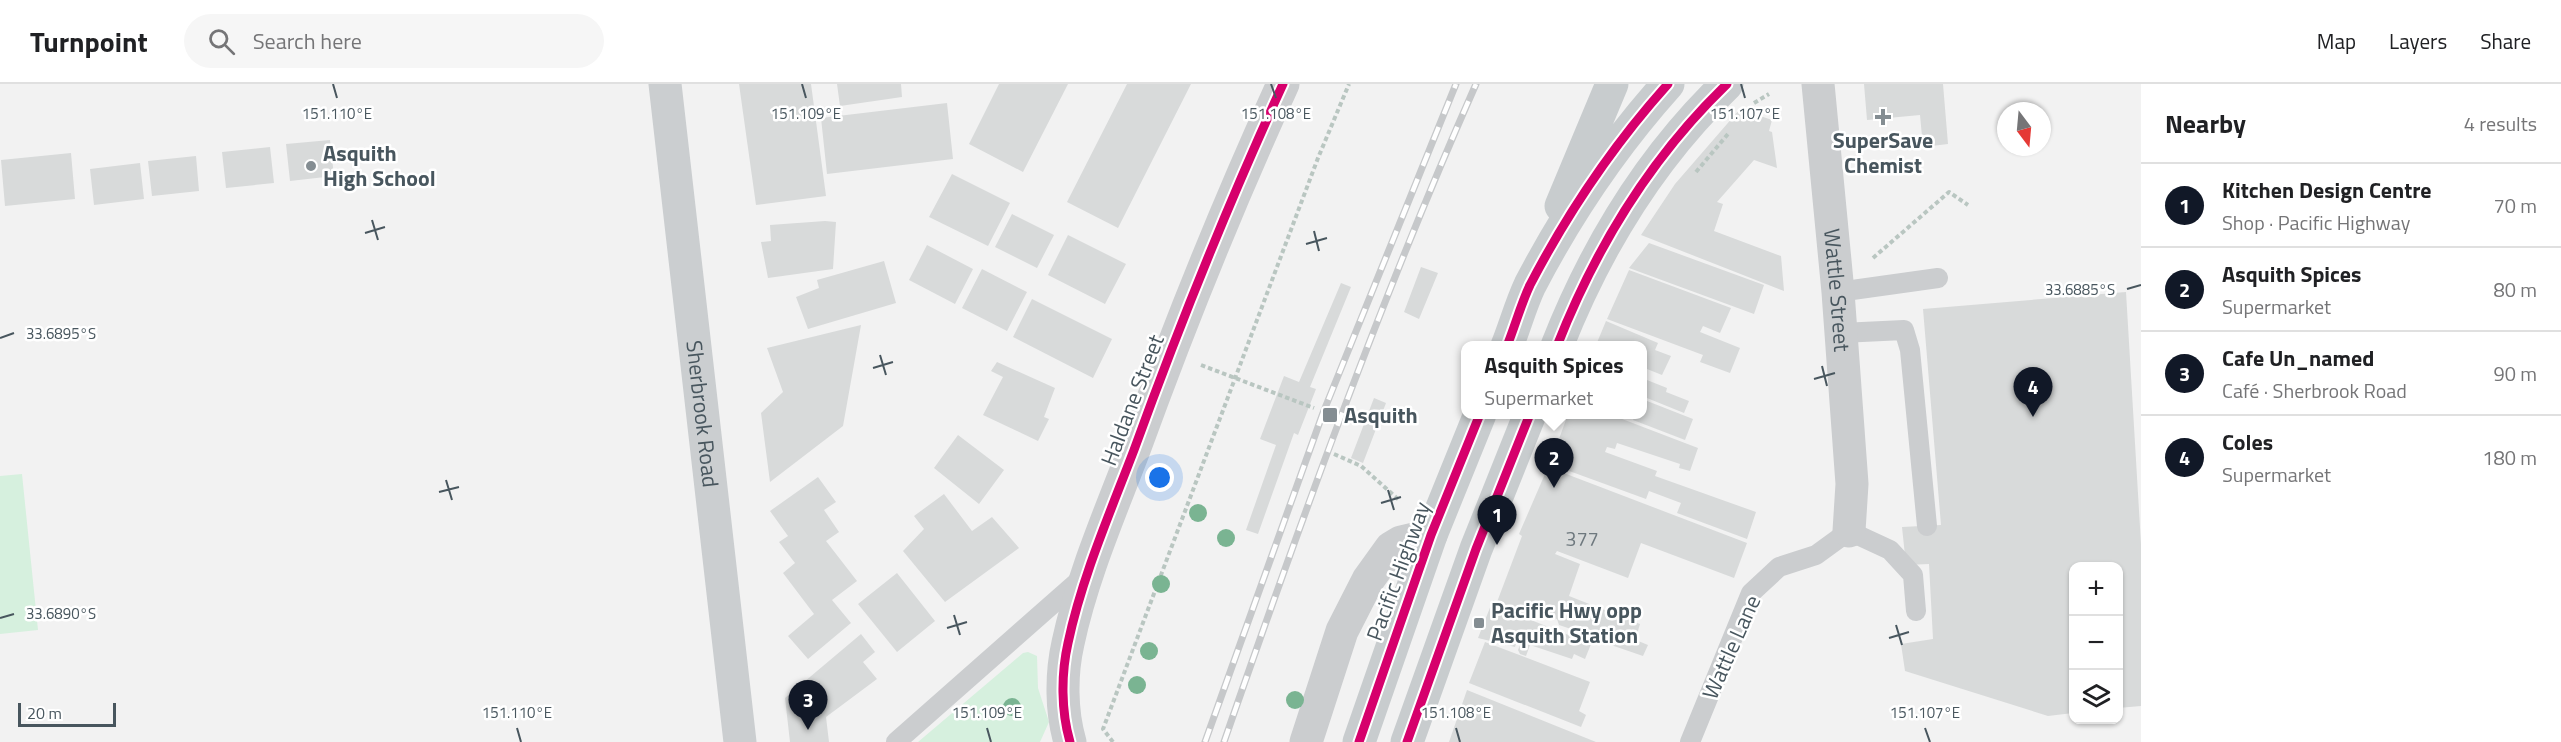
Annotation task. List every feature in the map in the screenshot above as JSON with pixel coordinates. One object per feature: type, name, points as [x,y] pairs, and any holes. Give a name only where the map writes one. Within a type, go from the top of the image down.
[{"type":"main road","name":"Sherbrook Road","points":[[665,84],[740,742]]},
{"type":"main road","points":[[1509,341],[1612,84]]},
{"type":"main road","points":[[1530,286],[1606,162],[1668,84]]},
{"type":"main road","points":[[1559,341],[1598,254],[1620,216],[1675,139],[1726,84]]},
{"type":"main road","name":"Pacific Highway","points":[[1359,742],[1431,535],[1478,419]]},
{"type":"main road","points":[[1407,742],[1476,549],[1528,419]]},
{"type":"main road","points":[[1431,535],[1476,549]]},
{"type":"street","name":"Haldane Street","points":[[1070,742],[1064,709],[1064,678],[1068,644],[1088,572],[1170,353],[1283,84]]},
{"type":"street","name":"Wattle Street","points":[[1818,84],[1838,292],[1852,484],[1849,531]]},
{"type":"street","points":[[1306,742],[1342,631],[1368,580],[1391,548],[1401,542],[1431,535]]},
{"type":"lane","points":[[1838,292],[1938,278]]},
{"type":"lane","points":[[1841,333],[1904,330],[1910,350],[1927,526]]},
{"type":"lane","points":[[1849,531],[1890,550],[1913,575],[1916,611]]},
{"type":"lane","name":"Wattle Lane","points":[[1690,742],[1751,593],[1779,567],[1816,555],[1849,531]]},
{"type":"lane","name":"Haldane Street","points":[[896,742],[1088,572]]},
{"type":"path","points":[[1113,742],[1103,729],[1348,84]]},
{"type":"path","points":[[1748,111],[1755,103],[1769,94]]},
{"type":"path","points":[[1691,178],[1734,128]]},
{"type":"path","points":[[1873,258],[1949,192],[1968,205]]},
{"type":"path","points":[[1170,353],[1314,408]]},
{"type":"path","points":[[1334,454],[1361,466],[1400,501]]},
{"type":"green space","points":[[22,474],[38,630],[0,634],[0,476]]},
{"type":"green space","points":[[1028,652],[1037,656],[1038,688],[1049,722],[1040,742],[918,742],[1023,653]]},
{"type":"building","points":[[739,84],[811,84],[826,196],[756,205]]},
{"type":"building","points":[[837,84],[901,84],[902,97],[840,106]]},
{"type":"building","points":[[999,84],[1068,84],[1023,172],[969,144]]},
{"type":"building","points":[[1127,84],[1191,84],[1118,228],[1067,202]]},
{"type":"building","name":"SuperSave Chemist","points":[[1864,84],[1943,84],[1948,144],[1923,147],[1920,115],[1867,120]]},
{"type":"building","points":[[947,103],[953,159],[827,174],[821,118]]},
{"type":"building","points":[[1740,109],[1772,120],[1769,131],[1772,132],[1777,168],[1754,160],[1717,202],[1723,204],[1714,231],[1781,256],[1784,291],[1641,235],[1675,184]]},
{"type":"building","points":[[330,140],[334,176],[290,181],[286,144]]},
{"type":"building","points":[[270,147],[274,183],[226,188],[222,152]]},
{"type":"building","points":[[71,153],[75,199],[5,206],[1,160]]},
{"type":"building","points":[[196,156],[199,191],[152,196],[148,161]]},
{"type":"building","points":[[140,163],[144,199],[94,205],[90,169]]},
{"type":"building","points":[[952,174],[1010,203],[988,246],[929,217]]},
{"type":"building","points":[[1012,214],[1054,235],[1037,268],[995,247]]},
{"type":"building","points":[[836,222],[833,269],[768,278],[761,242],[771,241],[770,225]]},
{"type":"building","points":[[1068,235],[1126,264],[1105,304],[1048,275]]},
{"type":"building","points":[[1649,243],[1764,285],[1754,314],[1629,268]]},
{"type":"building","points":[[927,245],[973,269],[955,304],[909,280]]},
{"type":"building","points":[[884,261],[896,303],[808,329],[796,297],[819,288],[817,280]]},
{"type":"building","points":[[1421,267],[1438,273],[1419,319],[1404,312]]},
{"type":"building","points":[[982,269],[1027,292],[1007,331],[962,308]]},
{"type":"building","points":[[1629,270],[1731,308],[1720,333],[1703,326],[1700,332],[1740,348],[1730,373],[1700,362],[1703,355],[1607,319]]},
{"type":"building","points":[[1341,283],[1351,287],[1310,387],[1316,389],[1298,435],[1294,433],[1258,534],[1246,530],[1276,445],[1260,439],[1284,376],[1299,382]]},
{"type":"building","points":[[2126,292],[2141,544],[2141,706],[2123,708],[2123,562],[2069,562],[2069,713],[2048,716],[1905,671],[1901,644],[1933,639],[1929,564],[1906,565],[1902,527],[1941,525],[1923,309]]},
{"type":"building","points":[[1032,299],[1112,339],[1093,378],[1013,337]]},
{"type":"building","points":[[1606,321],[1658,343],[1655,350],[1671,356],[1662,375],[1647,369],[1647,341],[1598,341]]},
{"type":"building","points":[[861,325],[843,426],[770,482],[761,413],[783,392],[767,348]]},
{"type":"building","points":[[997,362],[1055,388],[1044,417],[1049,419],[1038,441],[983,415],[1003,377],[991,371]]},
{"type":"building","points":[[1647,380],[1667,388],[1666,392],[1689,401],[1684,413],[1647,398]]},
{"type":"building","points":[[1374,398],[1386,403],[1363,463],[1351,458]]},
{"type":"building","points":[[1647,401],[1693,419],[1685,440],[1633,420],[1647,419]]},
{"type":"building","points":[[1566,419],[1622,419],[1698,448],[1690,471],[1679,468],[1680,464],[1617,443],[1615,449],[1607,447],[1605,452],[1657,471],[1655,476],[1756,512],[1747,539],[1677,513],[1681,503],[1649,491],[1646,499],[1550,464]]},
{"type":"building","points":[[958,435],[1004,470],[979,504],[934,468]]},
{"type":"building","points":[[1548,467],[1747,543],[1734,578],[1641,543],[1628,578],[1557,551],[1555,554],[1580,564],[1569,596],[1640,624],[1637,634],[1633,633],[1631,638],[1648,645],[1643,656],[1579,634],[1580,632],[1559,625],[1557,619],[1536,611],[1534,616],[1527,613],[1526,618],[1591,644],[1585,659],[1574,654],[1572,659],[1530,645],[1526,656],[1520,654],[1518,650],[1521,642],[1517,640],[1515,647],[1478,638],[1493,600],[1497,602],[1522,536],[1519,534]]},
{"type":"building","points":[[818,477],[836,502],[824,510],[839,532],[826,541],[857,581],[832,600],[851,623],[808,659],[788,636],[814,614],[783,573],[795,563],[779,542],[788,536],[770,511]]},
{"type":"building","points":[[944,494],[972,531],[992,517],[1019,548],[945,602],[903,551],[924,529],[914,516]]},
{"type":"building","points":[[897,573],[935,621],[897,652],[858,604]]},
{"type":"building","points":[[861,634],[875,652],[863,662],[877,679],[826,717],[829,742],[790,742],[785,698]]},
{"type":"building","points":[[1485,642],[1590,682],[1579,711],[1586,715],[1581,727],[1469,683]]},
{"type":"building","points":[[1467,690],[1596,742],[1449,742]]},
{"type":"railway","points":[[1205,742],[1323,413],[1456,84]]},
{"type":"railway","points":[[1224,742],[1343,410],[1407,246],[1476,84]]},
{"type":"cycle path","points":[[1070,742],[1064,705],[1064,667],[1074,618],[1089,570],[1205,266],[1283,84]]},
{"type":"cycle path","points":[[1509,341],[1530,285],[1576,206],[1629,130],[1668,84]]},
{"type":"cycle path","points":[[1559,341],[1589,274],[1628,206],[1673,142],[1727,84]]},
{"type":"cycle path","points":[[1359,742],[1431,535],[1478,419]]},
{"type":"cycle path","points":[[1407,742],[1476,549],[1528,419]]},
{"type":"place","name":"SuperSave Chemist","points":[[1883,117]]},
{"type":"place","name":"Asquith High School","points":[[311,166]]},
{"type":"place","name":"Asquith","points":[[1330,415]]},
{"type":"place","name":"Coles","points":[[2033,417]]},
{"type":"place","name":"Asquith Spices","points":[[1554,488]]},
{"type":"place","name":"Kitchen Design Centre","points":[[1497,545]]},
{"type":"place","name":"Pacific Hwy opp Asquith Station","points":[[1479,623]]},
{"type":"place","name":"Cafe Un_named","points":[[808,730]]}]
